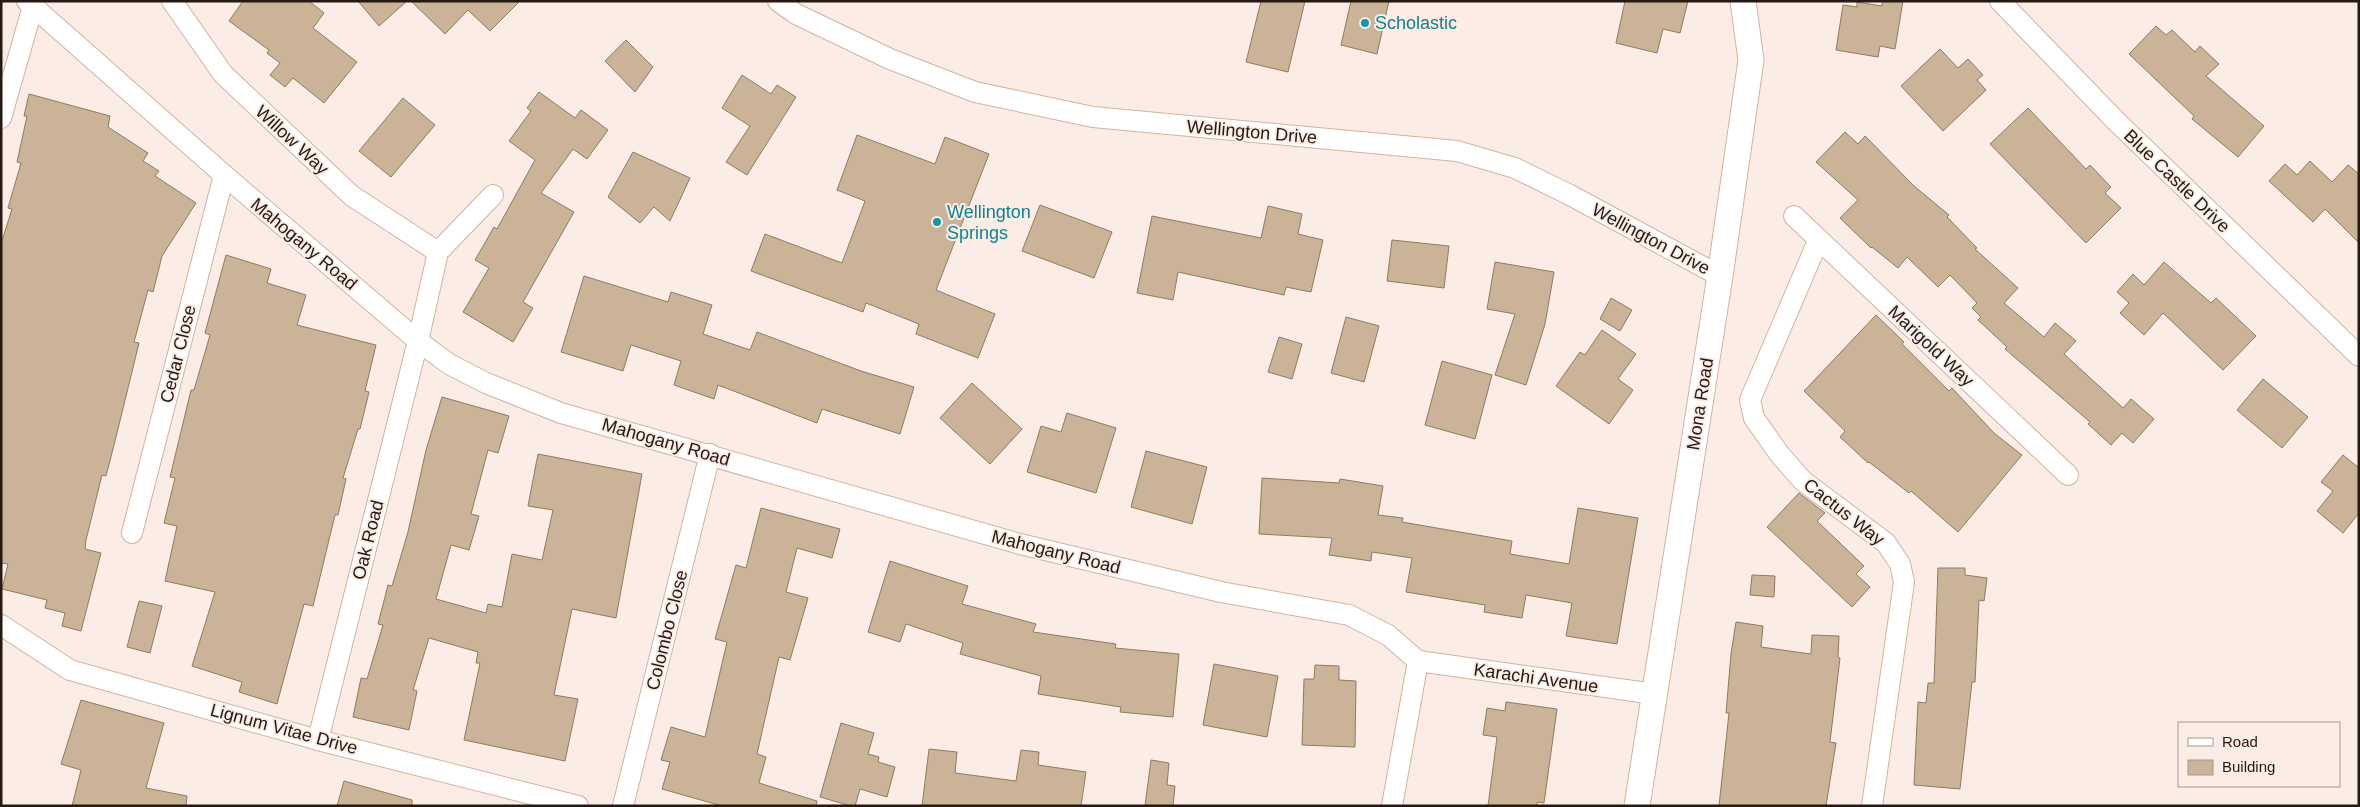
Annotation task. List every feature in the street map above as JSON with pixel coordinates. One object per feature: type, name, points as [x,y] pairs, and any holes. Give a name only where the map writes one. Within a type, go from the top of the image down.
[{"type":"street","name":"Willow Way","points":[[172,1],[223,74],[352,196],[438,252]]},
{"type":"street","name":"Wellington Drive","points":[[778,1],[796,14],[890,59],[975,92],[1093,118],[1458,151],[1515,168],[1570,195],[1720,276]]},
{"type":"street","name":"Mona Road","points":[[1637,806],[1720,276],[1751,60],[1743,1]]},
{"type":"street","name":"Blue Castle Drive","points":[[2000,1],[2116,121],[2359,356]]},
{"type":"street","points":[[1,118],[30,4]]},
{"type":"street","name":"Mahogany Road","points":[[30,4],[224,175],[418,341],[449,364],[486,383],[561,413],[1020,544],[1221,592],[1349,615],[1388,635],[1418,662]]},
{"type":"street","name":"Cedar Close","points":[[132,533],[224,175]]},
{"type":"street","points":[[418,341],[438,252],[493,195]]},
{"type":"street","name":"Marigold Way","points":[[1794,216],[1818,241],[2068,475]]},
{"type":"street","name":"Cactus Way","points":[[1818,241],[1750,400],[1754,418],[1780,455],[1803,481],[1886,543],[1900,564],[1904,582],[1872,806]]},
{"type":"street","name":"Oak Road","points":[[318,740],[418,341]]},
{"type":"street","name":"Colombo Close","points":[[623,806],[710,454]]},
{"type":"street","name":"Lignum Vitae Drive","points":[[1,625],[70,670],[318,740],[578,806]]},
{"type":"street","points":[[1392,806],[1418,662]]},
{"type":"street","name":"Karachi Avenue","points":[[1418,662],[1655,694]]},
{"type":"building","points":[[243,1],[309,1],[324,13],[313,28],[357,62],[324,103],[293,78],[285,87],[270,75],[280,63],[267,53],[269,50],[229,21]]},
{"type":"building","points":[[358,1],[407,1],[379,26]]},
{"type":"building","points":[[411,1],[520,1],[490,31],[468,10],[445,34]]},
{"type":"building","points":[[1261,1],[1305,1],[1288,72],[1246,62]]},
{"type":"building","name":"Scholastic","points":[[1351,1],[1389,1],[1377,54],[1341,45]]},
{"type":"building","points":[[1625,1],[1688,1],[1680,33],[1663,29],[1657,53],[1616,43]]},
{"type":"building","points":[[1882,1],[1903,1],[1895,49],[1880,46],[1878,57],[1836,50],[1843,5],[1857,7],[1857,2],[1882,6]]},
{"type":"building","points":[[2156,26],[2166,35],[2172,30],[2195,52],[2200,46],[2219,64],[2206,76],[2264,126],[2238,157],[2192,119],[2194,116],[2129,54]]},
{"type":"building","points":[[626,40],[653,67],[635,92],[605,61]]},
{"type":"building","points":[[1940,49],[1958,68],[1968,59],[1983,75],[1977,80],[1986,90],[1943,131],[1901,86]]},
{"type":"building","points":[[742,75],[771,94],[777,85],[796,97],[747,175],[726,162],[750,126],[722,108]]},
{"type":"building","points":[[539,92],[575,118],[581,110],[608,130],[587,159],[573,149],[541,193],[574,212],[523,302],[533,308],[513,342],[463,312],[489,268],[475,260],[494,227],[497,229],[535,160],[509,141],[531,111],[527,108]]},
{"type":"building","points":[[29,94],[110,116],[108,127],[148,153],[143,161],[159,171],[155,176],[196,203],[162,256],[153,292],[148,290],[134,342],[139,343],[106,476],[102,475],[86,540],[85,549],[101,553],[81,631],[62,626],[65,613],[45,608],[47,600],[2,589],[8,564],[1,563],[1,244],[12,209],[8,208],[21,163],[17,162],[27,116],[24,116]]},
{"type":"building","points":[[403,98],[435,125],[391,177],[359,151]]},
{"type":"building","points":[[2028,108],[2086,169],[2090,165],[2111,187],[2105,193],[2121,208],[2086,243],[1990,144]]},
{"type":"building","points":[[1845,132],[1858,144],[1865,136],[1914,186],[1949,215],[1947,217],[1977,248],[1975,249],[2018,288],[2004,303],[2044,337],[2055,323],[2076,341],[2064,354],[2123,408],[2131,399],[2154,419],[2133,443],[2122,433],[2111,445],[2088,424],[2090,422],[2005,349],[2007,347],[1978,320],[1981,317],[1972,308],[1977,303],[1950,275],[1938,287],[1907,257],[1898,268],[1871,248],[1840,218],[1858,200],[1816,162]]},
{"type":"building","points":[[857,135],[935,164],[945,137],[989,154],[936,290],[995,314],[978,358],[916,334],[919,324],[866,303],[863,312],[751,271],[765,234],[842,263],[865,201],[837,190]]},
{"type":"building","points":[[633,152],[690,178],[670,221],[654,207],[640,223],[608,197]]},
{"type":"building","points":[[2310,161],[2332,182],[2348,165],[2359,174],[2359,243],[2325,209],[2313,222],[2269,181],[2285,164],[2297,175]]},
{"type":"building","points":[[1040,205],[1112,232],[1094,278],[1022,251]]},
{"type":"building","points":[[1268,206],[1302,214],[1298,234],[1323,240],[1311,292],[1286,287],[1284,295],[1178,272],[1173,300],[1137,293],[1152,216],[1261,238]]},
{"type":"building","points":[[1392,240],[1449,246],[1444,288],[1387,281]]},
{"type":"building","points":[[226,255],[271,269],[267,283],[306,295],[297,325],[376,345],[365,391],[369,392],[360,429],[358,429],[343,478],[346,479],[338,515],[335,515],[313,606],[304,604],[277,704],[239,692],[242,682],[192,666],[215,592],[165,581],[177,526],[164,523],[175,478],[170,477],[191,390],[194,390],[210,335],[205,333]]},
{"type":"building","points":[[1495,262],[1554,272],[1545,324],[1526,385],[1495,375],[1515,314],[1487,309]]},
{"type":"building","points":[[2164,262],[2211,303],[2216,298],[2256,336],[2223,370],[2163,313],[2144,335],[2120,313],[2129,303],[2117,292],[2133,274],[2144,285]]},
{"type":"building","points":[[584,276],[668,302],[671,292],[712,305],[703,334],[750,350],[757,332],[861,371],[914,387],[900,434],[822,409],[817,423],[718,385],[714,399],[674,385],[681,361],[631,345],[623,371],[561,352]]},
{"type":"building","points":[[1611,298],[1632,310],[1620,331],[1600,319]]},
{"type":"building","points":[[1876,315],[1949,391],[1952,388],[1994,433],[2022,455],[1958,532],[1911,491],[1909,493],[1868,463],[1840,437],[1845,431],[1804,391]]},
{"type":"building","points":[[1346,317],[1379,326],[1364,382],[1331,373]]},
{"type":"building","points":[[1602,330],[1636,354],[1618,379],[1633,390],[1609,424],[1556,386],[1580,352],[1585,355]]},
{"type":"building","points":[[1279,337],[1302,344],[1292,379],[1268,372]]},
{"type":"building","points":[[1442,361],[1492,375],[1475,439],[1425,425]]},
{"type":"building","points":[[2263,379],[2308,417],[2282,448],[2237,410]]},
{"type":"building","points":[[972,383],[1022,429],[990,464],[940,418]]},
{"type":"building","points":[[442,397],[509,416],[498,453],[488,450],[471,514],[479,516],[469,550],[451,545],[436,599],[486,613],[488,604],[502,607],[512,554],[542,560],[553,510],[528,506],[538,454],[642,474],[616,618],[572,609],[554,695],[578,699],[565,761],[464,740],[480,663],[476,663],[478,652],[429,638],[413,690],[417,691],[409,730],[353,717],[361,678],[367,679],[383,625],[378,624],[388,585],[392,586],[408,532],[426,450]]},
{"type":"building","points":[[1067,413],[1116,428],[1096,493],[1027,472],[1041,426],[1061,432]]},
{"type":"building","points":[[1146,451],[1207,467],[1192,524],[1131,507]]},
{"type":"building","points":[[2343,455],[2359,468],[2359,513],[2343,533],[2317,511],[2333,491],[2321,482]]},
{"type":"building","points":[[1262,478],[1339,483],[1340,479],[1383,486],[1378,515],[1403,518],[1402,522],[1512,541],[1510,554],[1569,564],[1578,508],[1638,518],[1617,644],[1566,636],[1572,603],[1526,595],[1522,618],[1484,612],[1485,605],[1406,592],[1412,558],[1372,552],[1371,561],[1329,555],[1332,538],[1259,534]]},
{"type":"building","points":[[1799,493],[1825,513],[1817,521],[1864,566],[1856,574],[1870,587],[1852,607],[1767,527]]},
{"type":"building","points":[[761,508],[840,529],[832,558],[797,548],[786,592],[808,598],[790,660],[779,657],[757,754],[766,757],[759,783],[817,801],[816,806],[722,806],[662,789],[670,762],[661,760],[671,727],[705,737],[727,642],[715,639],[736,565],[746,568]]},
{"type":"building","points":[[890,561],[968,586],[962,604],[1036,624],[1033,632],[1116,644],[1115,648],[1179,654],[1173,717],[1120,712],[1121,707],[1038,694],[1041,676],[960,654],[963,643],[906,624],[900,642],[868,632]]},
{"type":"building","points":[[1938,568],[1965,568],[1965,575],[1987,578],[1984,601],[1979,600],[1975,682],[1972,682],[1960,789],[1914,785],[1918,702],[1926,703],[1928,683],[1934,683]]},
{"type":"building","points":[[1752,575],[1775,576],[1774,597],[1750,595]]},
{"type":"building","points":[[139,601],[162,606],[150,653],[127,647]]},
{"type":"building","points":[[1736,622],[1763,626],[1761,647],[1811,654],[1812,635],[1839,636],[1838,657],[1840,658],[1830,742],[1836,743],[1826,806],[1719,806],[1729,713],[1726,713],[1731,654]]},
{"type":"building","points":[[1214,664],[1278,676],[1267,737],[1203,725]]},
{"type":"building","points":[[1315,665],[1339,666],[1339,680],[1356,681],[1355,747],[1302,745],[1304,679],[1314,679]]},
{"type":"building","points":[[81,700],[164,723],[146,788],[187,796],[186,806],[72,806],[81,770],[61,764]]},
{"type":"building","points":[[1506,702],[1557,709],[1544,803],[1537,802],[1537,806],[1488,806],[1497,737],[1483,735],[1487,708],[1505,711]]},
{"type":"building","points":[[841,723],[874,733],[868,754],[879,757],[878,762],[895,767],[887,797],[860,789],[855,806],[851,806],[820,797]]},
{"type":"building","points":[[929,749],[957,752],[955,773],[1016,781],[1021,750],[1039,752],[1038,765],[1086,772],[1081,806],[922,806]]},
{"type":"building","points":[[1151,760],[1169,763],[1167,785],[1175,786],[1173,806],[1145,806]]},
{"type":"building","points":[[344,781],[412,800],[412,806],[337,806]]},
{"type":"place","name":"Scholastic","points":[[1365,23]]},
{"type":"place","name":"Wellington Springs","points":[[937,222]]}]
